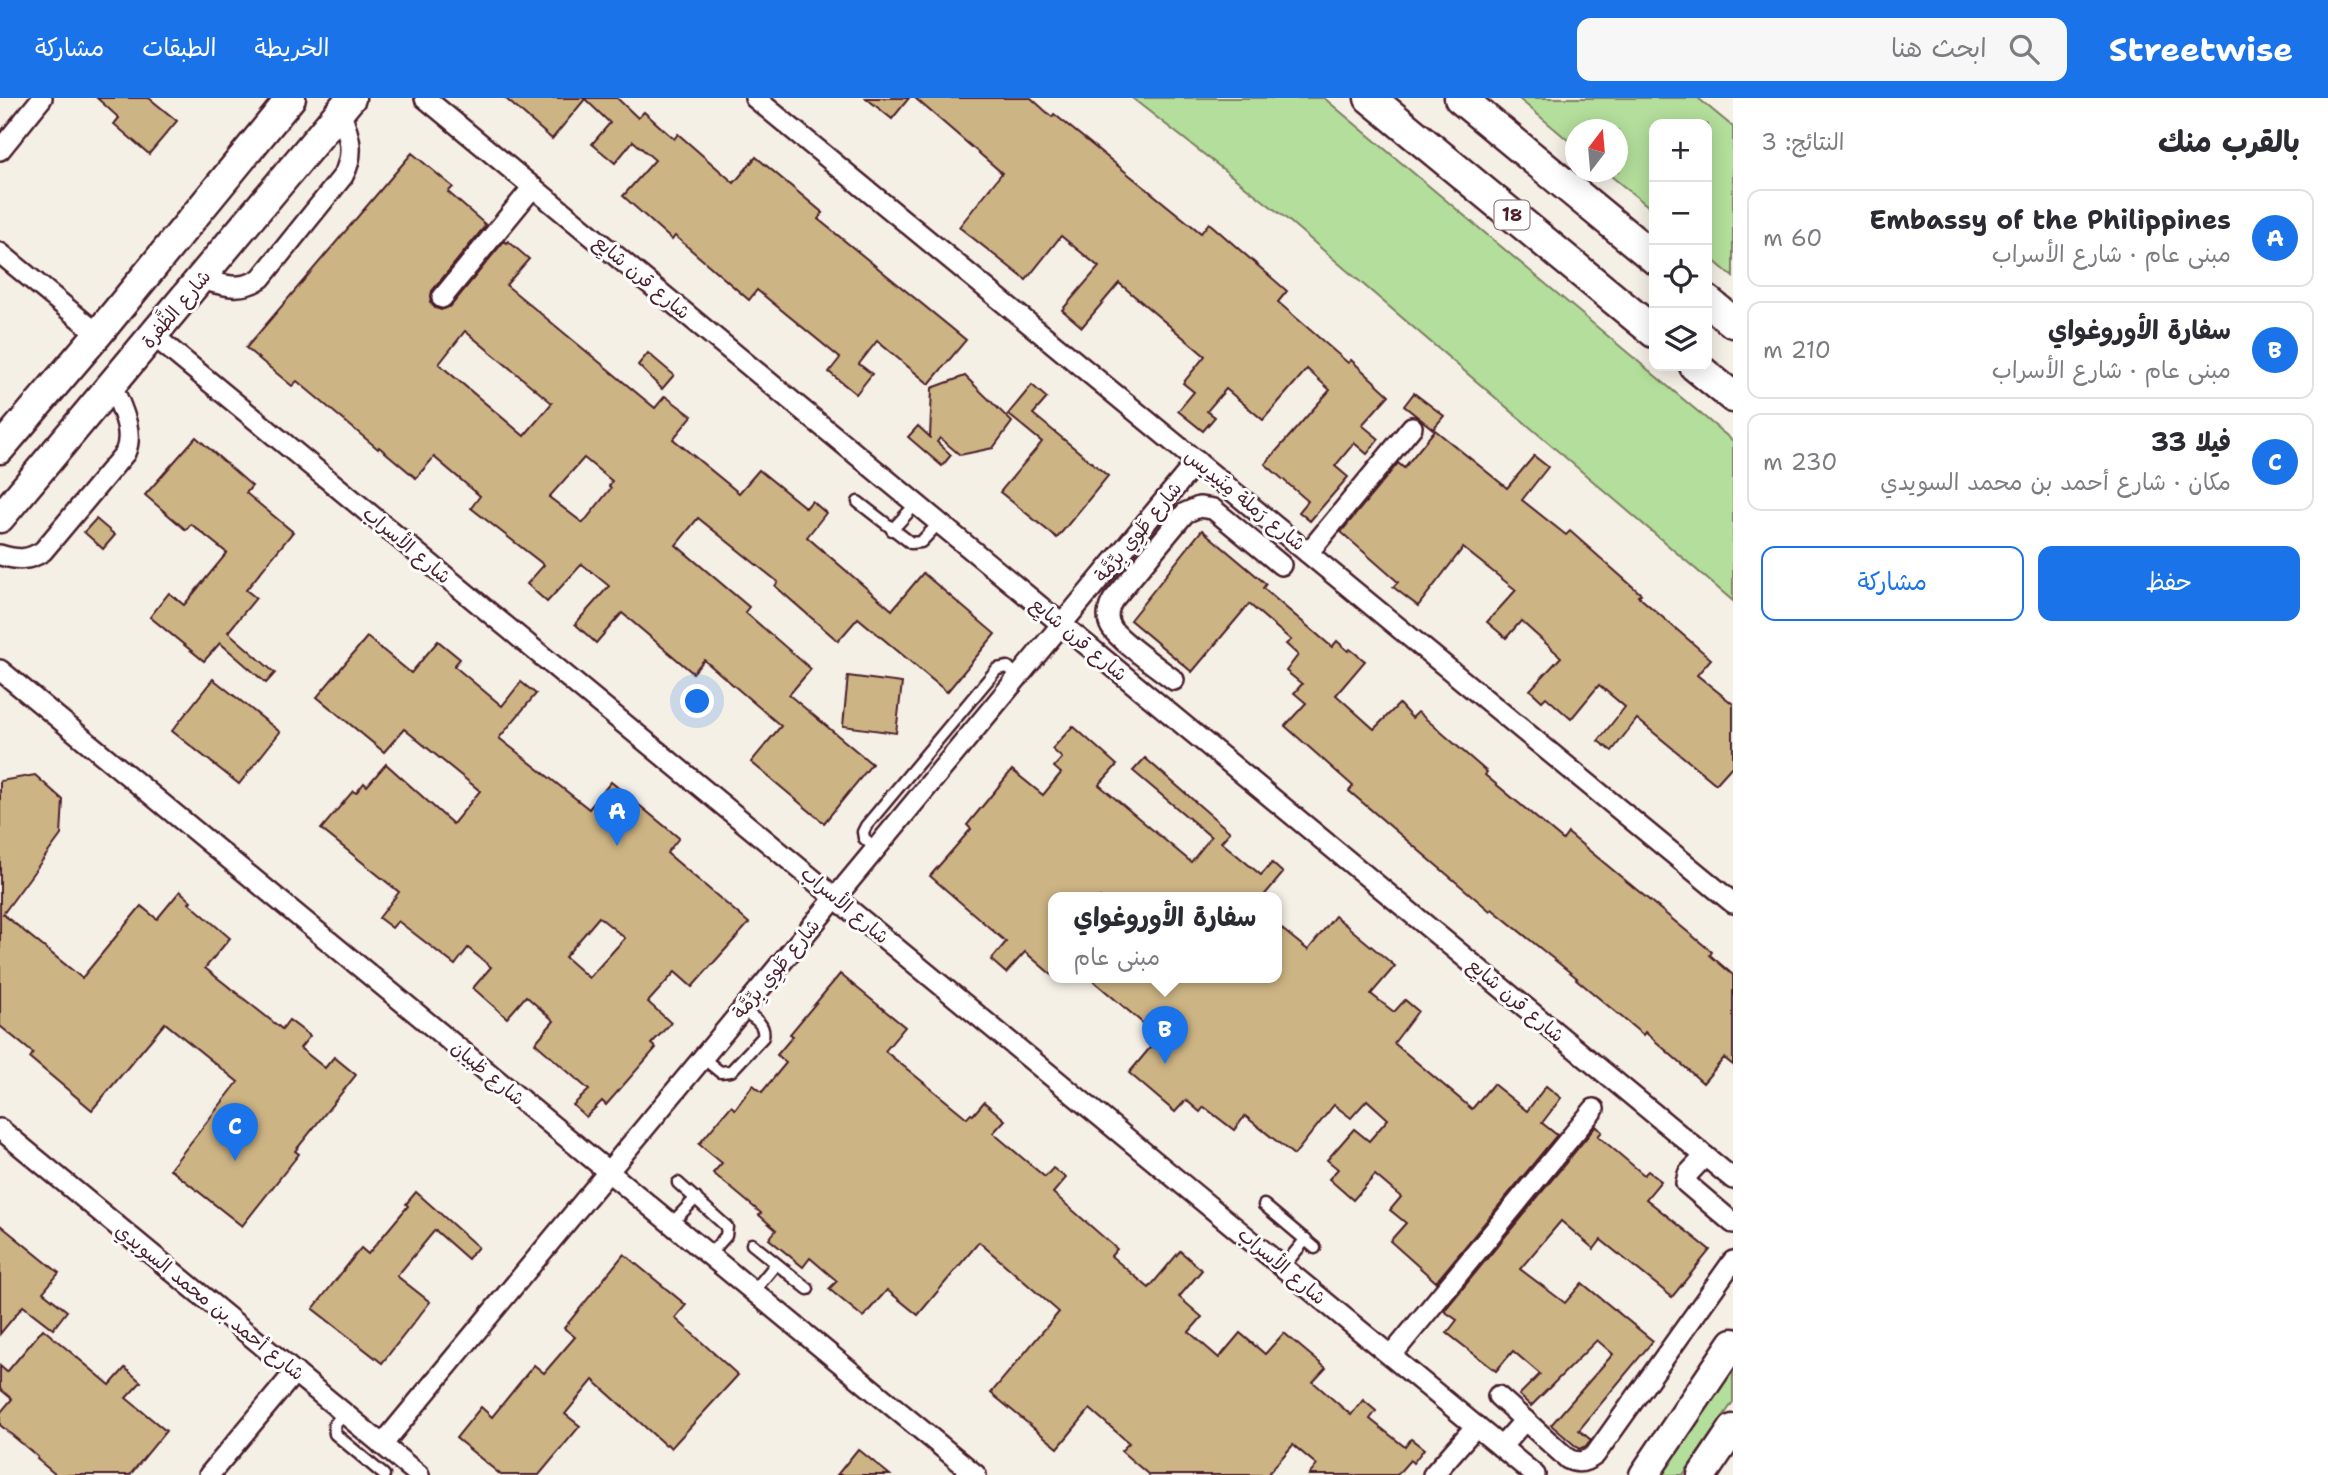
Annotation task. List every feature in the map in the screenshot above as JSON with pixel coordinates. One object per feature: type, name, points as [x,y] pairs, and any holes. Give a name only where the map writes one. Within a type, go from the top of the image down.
[{"type":"main road","points":[[3,446],[291,98]]},
{"type":"main road","name":"18","points":[[1370,98],[1649,328]]},
{"type":"main road","points":[[1460,98],[1649,254]]},
{"type":"main road","name":"شارع الظَّفرة","points":[[0,518],[345,105]]},
{"type":"main road","points":[[1712,305],[1733,322]]},
{"type":"main road","points":[[1701,371],[1733,397]]},
{"type":"main road","points":[[46,394],[57,415],[64,420],[81,421]]},
{"type":"main road","points":[[3,446],[15,444],[27,454],[34,470],[33,478]]},
{"type":"main road","points":[[1644,1475],[1733,1343]]},
{"type":"main road","points":[[1702,1475],[1733,1429]]},
{"type":"street","points":[[0,150],[42,98]]},
{"type":"street","name":"شارع قرن شايِع","points":[[425,98],[1733,1179]]},
{"type":"street","name":"شارع رَملة مِنَيدِيس","points":[[755,98],[1733,903]]},
{"type":"street","points":[[201,279],[236,287],[245,286],[261,278],[348,167],[351,139],[345,105]]},
{"type":"street","points":[[442,298],[533,187]]},
{"type":"street","points":[[0,253],[98,334]]},
{"type":"street","name":"شارع الأسراب","points":[[154,336],[1535,1475]]},
{"type":"street","points":[[0,555],[18,560],[27,559],[43,551],[125,453],[129,430],[112,385]]},
{"type":"street","points":[[1308,553],[1412,427]]},
{"type":"street","name":"شارع طَوِي بِرِّمَّة","points":[[382,1445],[1197,461]]},
{"type":"street","points":[[1174,680],[1115,632],[1109,620],[1113,600],[1185,513],[1206,507],[1219,513],[1281,565]]},
{"type":"street","points":[[1131,541],[1150,556]]},
{"type":"street","name":"شارع ظبيان","points":[[0,670],[976,1475]]},
{"type":"street","points":[[1391,1356],[1594,1109]]},
{"type":"street","name":"شارع أحمد بن محمد السويدي","points":[[0,1129],[419,1475]]},
{"type":"street","points":[[1705,1156],[1688,1174],[1686,1182],[1733,1223]]},
{"type":"street","points":[[1498,1396],[1568,1459],[1578,1462],[1590,1459],[1733,1261]]},
{"type":"street","points":[[209,1475],[295,1372]]},
{"type":"street","points":[[1501,1447],[1525,1420]]},
{"type":"street","points":[[1433,1475],[1476,1426]]},
{"type":"lane","points":[[858,502],[906,541],[916,543],[925,538],[939,523]]},
{"type":"lane","points":[[892,530],[916,504]]},
{"type":"lane","points":[[703,1058],[720,1072],[731,1071],[763,1037],[762,1025],[742,1010]]},
{"type":"lane","points":[[678,1183],[727,1227],[726,1236],[709,1255]]},
{"type":"lane","points":[[671,1224],[696,1198]]},
{"type":"lane","points":[[1264,1205],[1315,1248]]},
{"type":"lane","points":[[1283,1267],[1306,1239]]},
{"type":"lane","points":[[752,1244],[808,1289]]},
{"type":"lane","points":[[753,1292],[776,1264]]},
{"type":"lane","points":[[344,1413],[334,1425],[335,1434],[384,1475]]},
{"type":"green space","points":[[1132,98],[1324,98],[1733,441],[1733,601],[1288,220]]},
{"type":"green space","points":[[1518,98],[1698,98],[1733,127],[1733,277],[1712,259],[1712,119],[1649,119],[1649,207],[1618,182],[1628,182],[1628,119],[1565,119],[1565,138]]},
{"type":"green space","points":[[1733,1363],[1733,1402],[1683,1475],[1656,1475]]},
{"type":"building","points":[[97,98],[149,98],[177,121],[149,154],[114,124],[119,118]]},
{"type":"building","points":[[505,98],[617,98],[638,118],[644,112],[674,139],[678,134],[734,183],[756,157],[823,213],[818,219],[966,340],[929,384],[877,341],[859,364],[872,374],[856,394],[829,372],[840,358],[757,290],[749,300],[675,236],[672,240],[623,196],[655,160],[633,141],[615,163],[592,144],[610,123],[585,99],[552,139]]},
{"type":"building","points":[[866,98],[909,98],[892,119]]},
{"type":"building","points":[[915,98],[1031,98],[1201,233],[1209,223],[1287,291],[1278,302],[1348,363],[1351,360],[1389,395],[1362,425],[1379,439],[1367,454],[1354,443],[1335,466],[1348,477],[1310,521],[1299,512],[1308,501],[1265,464],[1330,390],[1307,369],[1263,420],[1226,389],[1207,411],[1215,417],[1203,431],[1178,411],[1194,392],[1183,383],[1205,356],[1119,283],[1082,327],[1062,310],[1099,267],[1061,236],[1026,280],[959,227],[1002,173]]},
{"type":"building","points":[[412,153],[453,187],[448,192],[486,225],[432,291],[430,302],[435,308],[441,310],[451,306],[504,241],[508,241],[529,259],[506,285],[655,408],[665,396],[692,416],[673,439],[739,493],[759,470],[806,508],[812,501],[826,513],[807,537],[892,610],[923,573],[995,634],[947,692],[858,618],[838,641],[775,586],[778,582],[698,518],[676,545],[749,607],[745,612],[811,669],[789,695],[872,764],[824,823],[751,762],[781,726],[704,660],[693,673],[622,613],[596,643],[575,624],[609,586],[582,564],[547,602],[527,584],[544,565],[471,508],[480,496],[434,457],[416,478],[297,381],[292,386],[246,348]],"holes":[[[465,331],[552,403],[524,436],[439,364]],[[584,458],[612,481],[609,486],[611,488],[583,523],[549,497]]]},
{"type":"building","points":[[648,353],[674,375],[662,389],[638,365]]},
{"type":"building","points":[[965,376],[1012,422],[993,448],[960,455],[940,438],[937,442],[951,455],[942,466],[908,437],[918,426],[930,437],[932,388]]},
{"type":"building","points":[[1032,385],[1047,398],[1033,414],[1108,476],[1057,538],[1000,492],[1042,442],[1008,414]]},
{"type":"building","points":[[1414,393],[1444,416],[1433,429],[1404,406]]},
{"type":"building","points":[[1435,430],[1507,488],[1534,456],[1548,467],[1522,500],[1566,535],[1570,531],[1641,594],[1638,596],[1711,659],[1697,675],[1733,704],[1733,765],[1716,784],[1637,719],[1612,751],[1598,741],[1625,707],[1599,685],[1571,719],[1546,697],[1542,701],[1530,690],[1561,657],[1521,621],[1506,638],[1487,622],[1516,590],[1463,548],[1418,606],[1393,587],[1398,582],[1341,532],[1398,463],[1404,468]]},
{"type":"building","points":[[196,437],[252,486],[246,493],[293,532],[246,590],[256,598],[228,632],[275,673],[266,683],[220,643],[204,661],[150,617],[169,593],[184,605],[227,553],[191,524],[186,530],[145,495]]},
{"type":"building","points":[[96,519],[115,535],[103,549],[84,532]]},
{"type":"building","points":[[1202,530],[1266,584],[1263,588],[1332,647],[1337,641],[1365,661],[1336,695],[1374,729],[1399,704],[1412,718],[1418,712],[1487,772],[1485,775],[1563,840],[1568,833],[1712,952],[1710,955],[1733,975],[1733,1065],[1724,1058],[1703,1083],[1645,1032],[1643,1035],[1492,909],[1490,911],[1349,791],[1353,786],[1285,726],[1306,703],[1294,693],[1302,684],[1286,671],[1298,655],[1286,644],[1291,640],[1249,604],[1192,672],[1130,620]]},
{"type":"building","points":[[367,637],[411,673],[438,641],[460,659],[454,666],[502,706],[521,682],[536,694],[499,738],[589,809],[611,782],[679,838],[667,853],[749,923],[692,987],[675,972],[648,1002],[671,1023],[651,1044],[656,1048],[606,1105],[602,1101],[586,1117],[573,1105],[589,1090],[535,1043],[554,1021],[526,996],[507,1018],[473,988],[491,967],[468,948],[455,965],[398,921],[392,928],[379,918],[399,892],[321,829],[353,791],[356,793],[364,783],[367,786],[386,764],[453,824],[480,791],[404,729],[384,752],[317,697]],"holes":[[[599,917],[625,938],[589,978],[565,957]]]},
{"type":"building","points":[[848,676],[902,683],[896,733],[843,726]]},
{"type":"building","points":[[213,679],[280,732],[239,784],[172,731]]},
{"type":"building","points":[[1073,726],[1117,765],[1099,785],[1191,862],[1211,837],[1133,771],[1145,758],[1230,832],[1221,842],[1261,875],[1272,863],[1283,873],[1267,892],[1048,892],[1048,972],[1025,952],[1006,973],[991,960],[1006,942],[930,876],[971,829],[967,825],[1012,770],[1043,795],[1061,773],[1054,767],[1062,758],[1052,749]]},
{"type":"building","points":[[35,775],[63,800],[61,835],[3,914],[82,978],[141,906],[157,919],[180,891],[191,901],[189,903],[230,938],[205,968],[282,1029],[289,1020],[310,1036],[300,1048],[325,1068],[334,1057],[356,1075],[295,1151],[299,1154],[242,1226],[170,1169],[238,1082],[165,1023],[92,1110],[30,1058],[33,1053],[0,1026],[0,781]]},
{"type":"building","points":[[1335,916],[1395,966],[1371,994],[1394,1012],[1405,1000],[1418,1011],[1394,1043],[1472,1109],[1493,1084],[1527,1111],[1546,1086],[1561,1098],[1542,1123],[1557,1135],[1436,1282],[1390,1241],[1406,1223],[1390,1210],[1401,1197],[1375,1175],[1353,1200],[1329,1179],[1338,1169],[1327,1160],[1354,1129],[1369,1141],[1388,1119],[1367,1100],[1351,1118],[1334,1105],[1294,1155],[1245,1116],[1234,1130],[1204,1107],[1200,1112],[1186,1100],[1175,1112],[1129,1073],[1159,1037],[1096,983],[1282,983],[1282,929],[1308,950]]},
{"type":"building","points":[[840,974],[905,1027],[885,1051],[967,1118],[984,1102],[1005,1120],[993,1133],[1045,1177],[1053,1168],[1066,1178],[1053,1193],[1117,1249],[1111,1256],[1149,1288],[1180,1251],[1202,1270],[1179,1297],[1202,1317],[1189,1332],[1219,1358],[1240,1333],[1265,1354],[1284,1333],[1326,1368],[1313,1382],[1351,1415],[1363,1400],[1376,1411],[1370,1419],[1405,1447],[1411,1439],[1424,1449],[1413,1463],[1410,1460],[1397,1475],[1309,1475],[1317,1465],[1293,1445],[1267,1475],[1149,1475],[1121,1451],[1129,1443],[1090,1409],[1058,1448],[991,1393],[1059,1312],[979,1242],[918,1315],[887,1290],[863,1317],[829,1289],[837,1281],[810,1258],[803,1267],[769,1239],[776,1230],[759,1215],[761,1213],[713,1173],[722,1163],[699,1144],[731,1106],[735,1109],[753,1085],[762,1092],[786,1063],[777,1055],[793,1036],[790,1034]]},
{"type":"building","points":[[1596,1126],[1602,1132],[1598,1136],[1644,1175],[1648,1171],[1661,1181],[1646,1199],[1710,1250],[1672,1297],[1601,1240],[1594,1249],[1561,1221],[1520,1269],[1565,1303],[1582,1283],[1653,1341],[1579,1430],[1591,1440],[1579,1449],[1551,1425],[1613,1354],[1597,1340],[1531,1406],[1519,1395],[1540,1374],[1513,1351],[1496,1371],[1447,1333],[1457,1320],[1444,1311]]},
{"type":"building","points":[[416,1192],[478,1247],[468,1259],[435,1230],[397,1276],[430,1302],[382,1363],[313,1309],[361,1248],[368,1254],[408,1206],[406,1204]]},
{"type":"building","points":[[0,1225],[59,1273],[43,1292],[67,1311],[53,1329],[23,1306],[0,1334]]},
{"type":"building","points":[[624,1254],[686,1305],[675,1318],[738,1375],[671,1448],[593,1380],[565,1414],[580,1426],[539,1475],[501,1475],[456,1438],[481,1407],[492,1417],[534,1365],[544,1373],[575,1337],[564,1328]]},
{"type":"building","points":[[43,1329],[110,1385],[125,1368],[141,1382],[126,1398],[166,1431],[130,1475],[56,1475],[0,1425],[0,1413],[12,1399],[0,1389],[0,1366],[7,1372]]},
{"type":"building","points":[[858,1449],[890,1475],[837,1475]]},
{"type":"place","name":"Embassy of the Philippines","points":[[617,846]]},
{"type":"place","name":"سفارة الأوروغواي","points":[[1165,1064]]},
{"type":"place","name":"فيلا 33","points":[[235,1161]]}]
